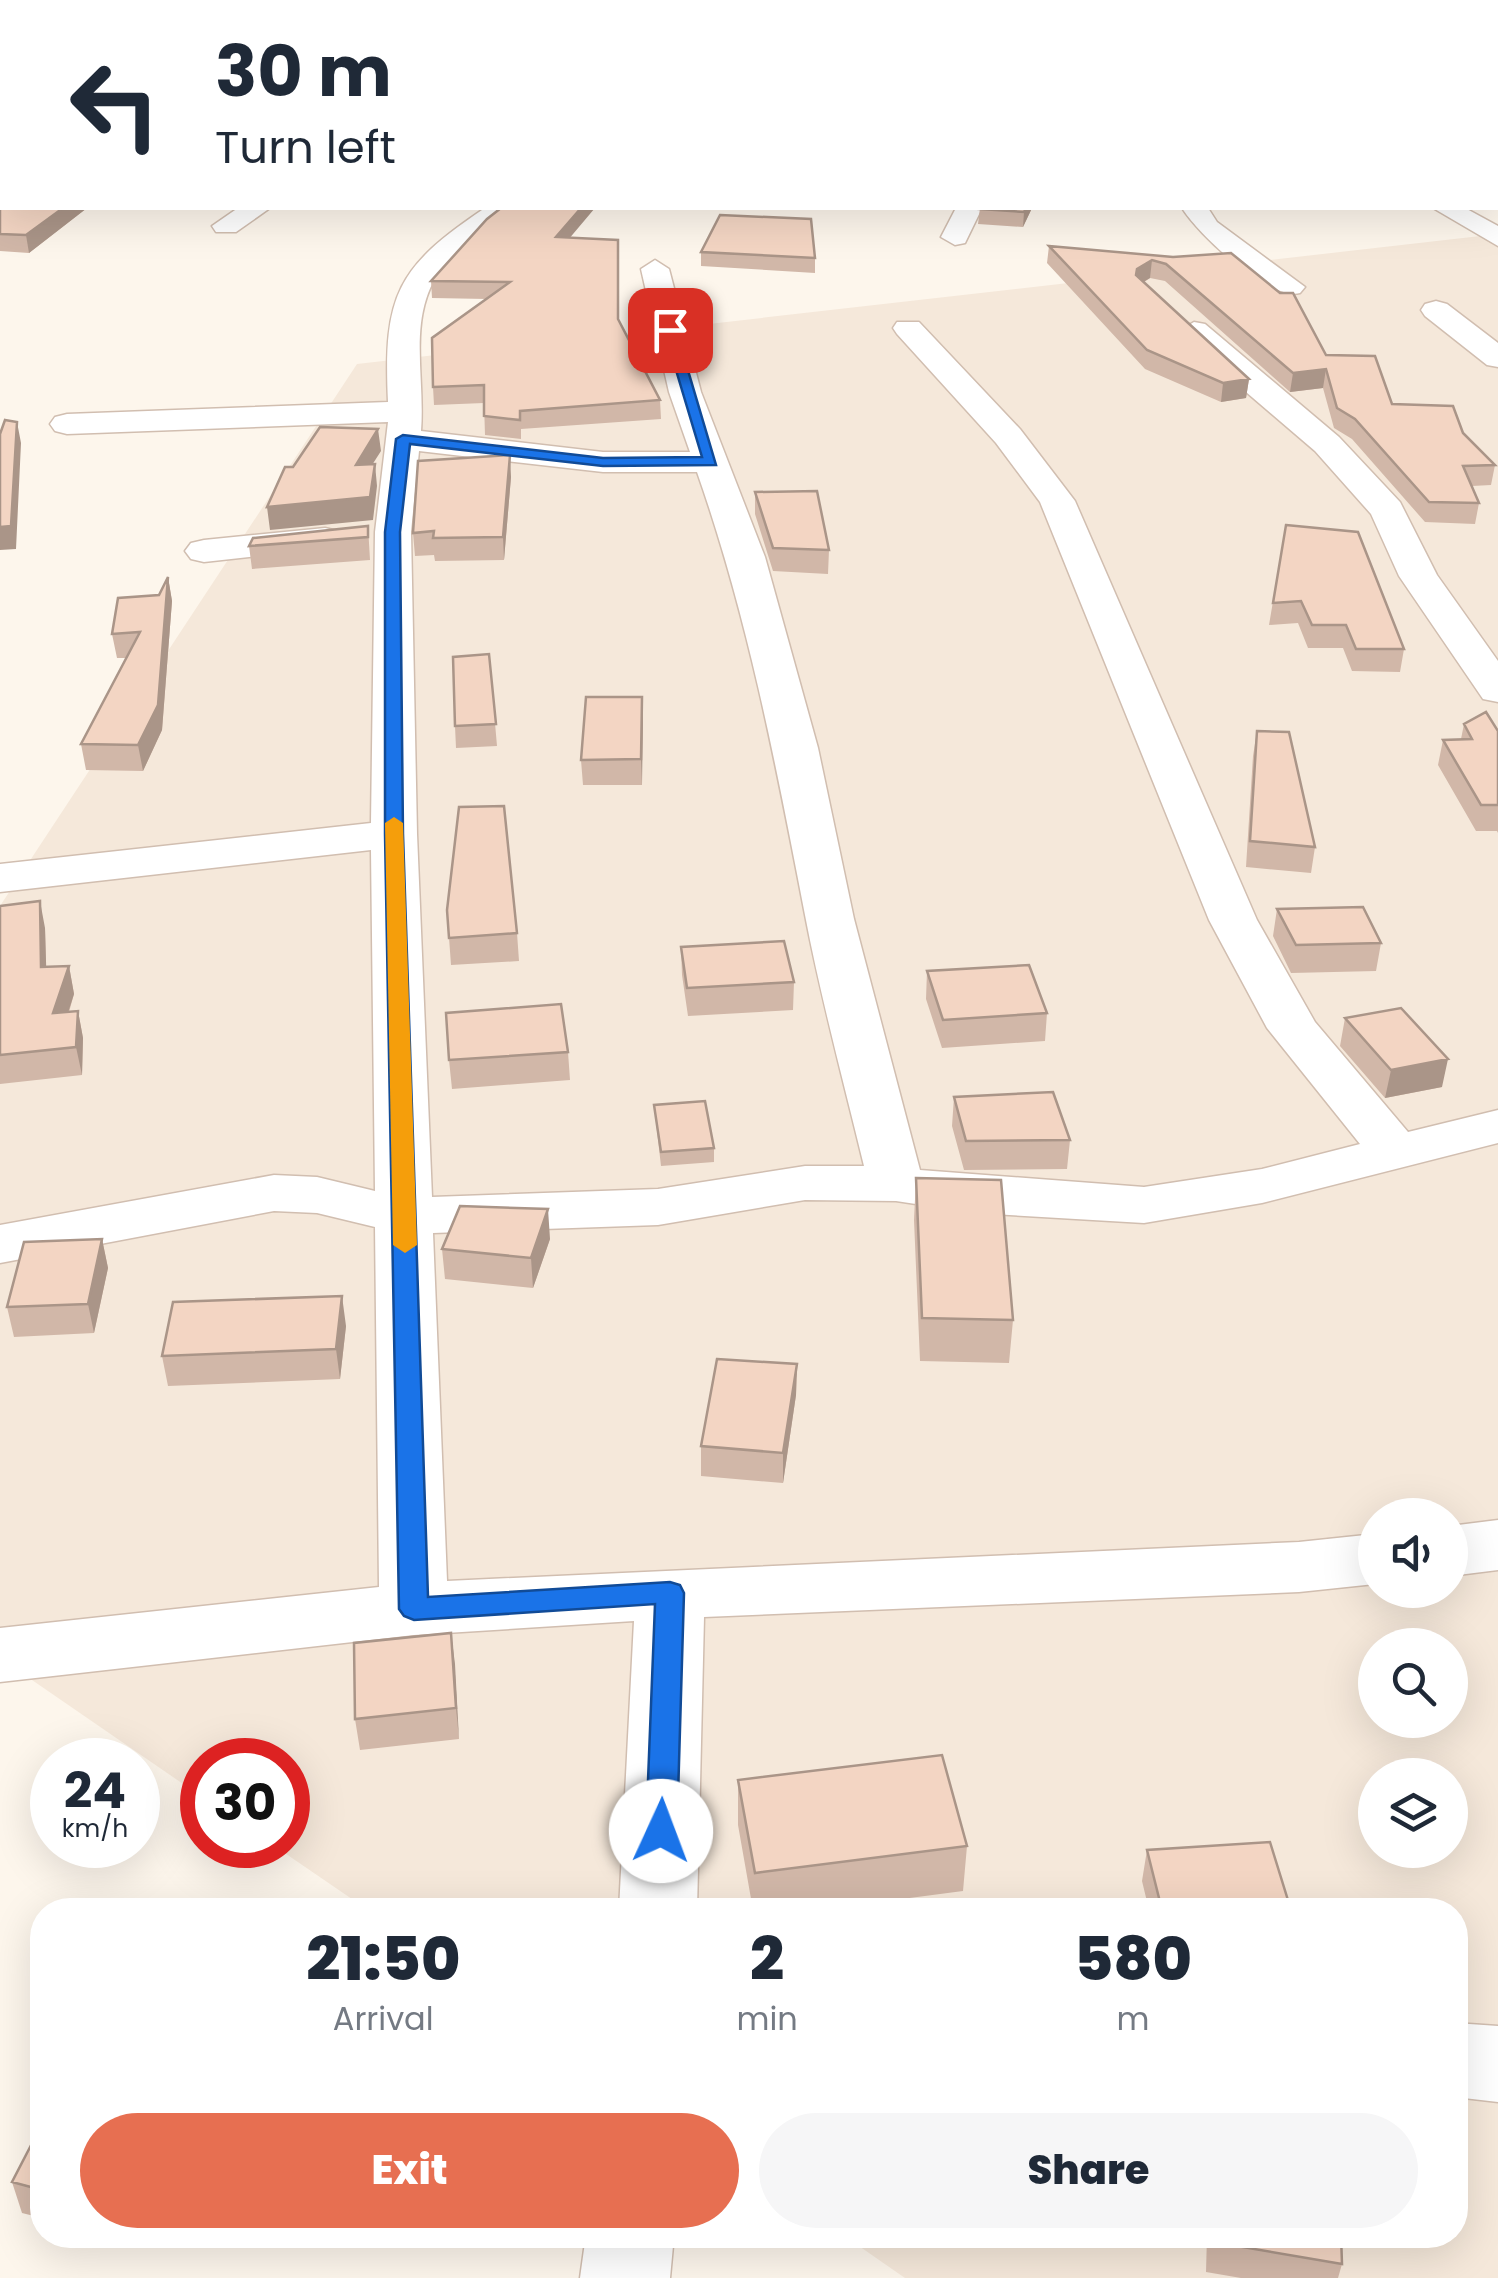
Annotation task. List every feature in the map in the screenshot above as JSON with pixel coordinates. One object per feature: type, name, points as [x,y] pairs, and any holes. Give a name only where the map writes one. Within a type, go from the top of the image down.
[{"type":"street","points":[[226,226],[253,210]]},
{"type":"street","points":[[414,1609],[394,834],[392,532],[404,425],[401,347],[414,284],[444,248],[499,210]]},
{"type":"street","points":[[1196,210],[1207,227],[1290,287]]},
{"type":"street","points":[[1449,210],[1498,238]]},
{"type":"street","points":[[654,269],[685,392],[746,557],[796,748],[830,919],[896,1184]]},
{"type":"street","points":[[1165,303],[1217,353],[1327,444],[1388,510],[1418,576],[1498,690]]},
{"type":"street","points":[[1436,310],[1498,358]]},
{"type":"street","points":[[908,328],[1008,436],[1057,501],[1232,920],[1293,1028],[1394,1152]]},
{"type":"street","points":[[67,424],[404,425],[603,462],[711,462]]},
{"type":"street","points":[[204,551],[392,532]]},
{"type":"street","points":[[0,878],[394,834]]},
{"type":"street","points":[[0,1244],[274,1193],[317,1195],[404,1216],[658,1208],[805,1183],[896,1184],[974,1195],[1144,1205],[1262,1186],[1498,1126]]},
{"type":"street","points":[[1468,1548],[1498,1546]]},
{"type":"street","points":[[0,1655],[414,1609],[670,1593],[1299,1567],[1358,1560]]},
{"type":"street","points":[[658,1898],[670,1593]]},
{"type":"street","points":[[1468,2061],[1498,2064]]},
{"type":"street","points":[[625,2278],[628,2248]]},
{"type":"shaded area","points":[[1498,234],[1498,2278],[905,2278],[862,2248],[1468,2248],[1468,1898],[350,1898],[307,1868],[310,1868],[310,1738],[180,1738],[180,1782],[160,1768],[160,1738],[116,1738],[0,1658],[0,906],[357,364]]},
{"type":"building","points":[[0,210],[60,210],[26,235],[0,234]]},
{"type":"building","points":[[498,210],[579,210],[556,237],[618,240],[618,319],[660,400],[520,411],[520,420],[484,416],[484,385],[433,387],[432,338],[510,282],[431,281]]},
{"type":"building","points":[[720,215],[811,219],[815,258],[701,252]]},
{"type":"building","points":[[1049,246],[1173,257],[1231,253],[1280,293],[1293,293],[1326,355],[1375,356],[1392,404],[1453,406],[1463,433],[1495,465],[1463,466],[1479,503],[1429,502],[1355,419],[1337,408],[1326,369],[1293,373],[1166,264],[1152,260],[1137,269],[1136,275],[1249,379],[1223,383],[1147,350]]},
{"type":"building","points":[[5,420],[17,422],[11,526],[0,527],[0,434]]},
{"type":"building","points":[[320,427],[378,429],[356,465],[375,464],[370,497],[267,507],[285,467],[293,467]]},
{"type":"building","points":[[510,455],[503,537],[433,538],[434,531],[413,533],[418,461]]},
{"type":"building","points":[[817,491],[829,550],[773,548],[755,492]]},
{"type":"building","points":[[1286,525],[1358,532],[1404,649],[1356,649],[1346,625],[1312,625],[1301,601],[1273,603]]},
{"type":"building","points":[[368,526],[368,537],[249,546],[253,538]]},
{"type":"building","points":[[168,577],[158,705],[138,745],[81,744],[140,632],[112,634],[118,598],[159,595]]},
{"type":"building","points":[[489,654],[496,724],[455,726],[453,657]]},
{"type":"building","points":[[586,697],[642,697],[641,759],[581,760]]},
{"type":"building","points":[[1486,712],[1498,731],[1498,805],[1481,805],[1443,740],[1472,739],[1464,724]]},
{"type":"building","points":[[1257,731],[1289,732],[1315,847],[1250,841]]},
{"type":"building","points":[[504,806],[517,933],[449,938],[447,910],[459,807]]},
{"type":"building","points":[[40,901],[41,967],[69,966],[53,1013],[78,1011],[76,1047],[0,1055],[0,906]]},
{"type":"building","points":[[1363,907],[1381,943],[1296,945],[1277,909]]},
{"type":"building","points":[[784,941],[794,982],[687,988],[681,947]]},
{"type":"building","points":[[1029,965],[1047,1013],[943,1020],[927,971]]},
{"type":"building","points":[[561,1004],[568,1052],[449,1060],[446,1013]]},
{"type":"building","points":[[1401,1008],[1448,1059],[1391,1070],[1345,1018]]},
{"type":"building","points":[[1053,1092],[1070,1140],[966,1141],[954,1097]]},
{"type":"building","points":[[705,1101],[714,1148],[661,1152],[654,1105]]},
{"type":"building","points":[[916,1178],[1001,1180],[1013,1320],[922,1318]]},
{"type":"building","points":[[460,1206],[548,1209],[531,1258],[442,1249]]},
{"type":"building","points":[[102,1239],[88,1304],[7,1307],[24,1242]]},
{"type":"building","points":[[342,1296],[336,1349],[162,1356],[173,1302]]},
{"type":"building","points":[[717,1359],[797,1364],[783,1453],[701,1446]]},
{"type":"building","points":[[451,1633],[456,1708],[355,1719],[354,1643]]},
{"type":"building","points":[[942,1755],[967,1846],[755,1873],[738,1780]]},
{"type":"building","points":[[1270,1842],[1287,1898],[1159,1898],[1147,1850]]},
{"type":"building","points":[[30,2147],[30,2187],[12,2182]]},
{"type":"building","points":[[1248,2248],[1341,2248],[1342,2264]]},
{"type":"slow traffic","points":[[394,823],[405,1245]]},
{"type":"route","points":[[661,1831],[670,1593],[414,1609],[394,834],[392,532],[403,439],[603,462],[711,462],[685,392],[670,330]]}]
